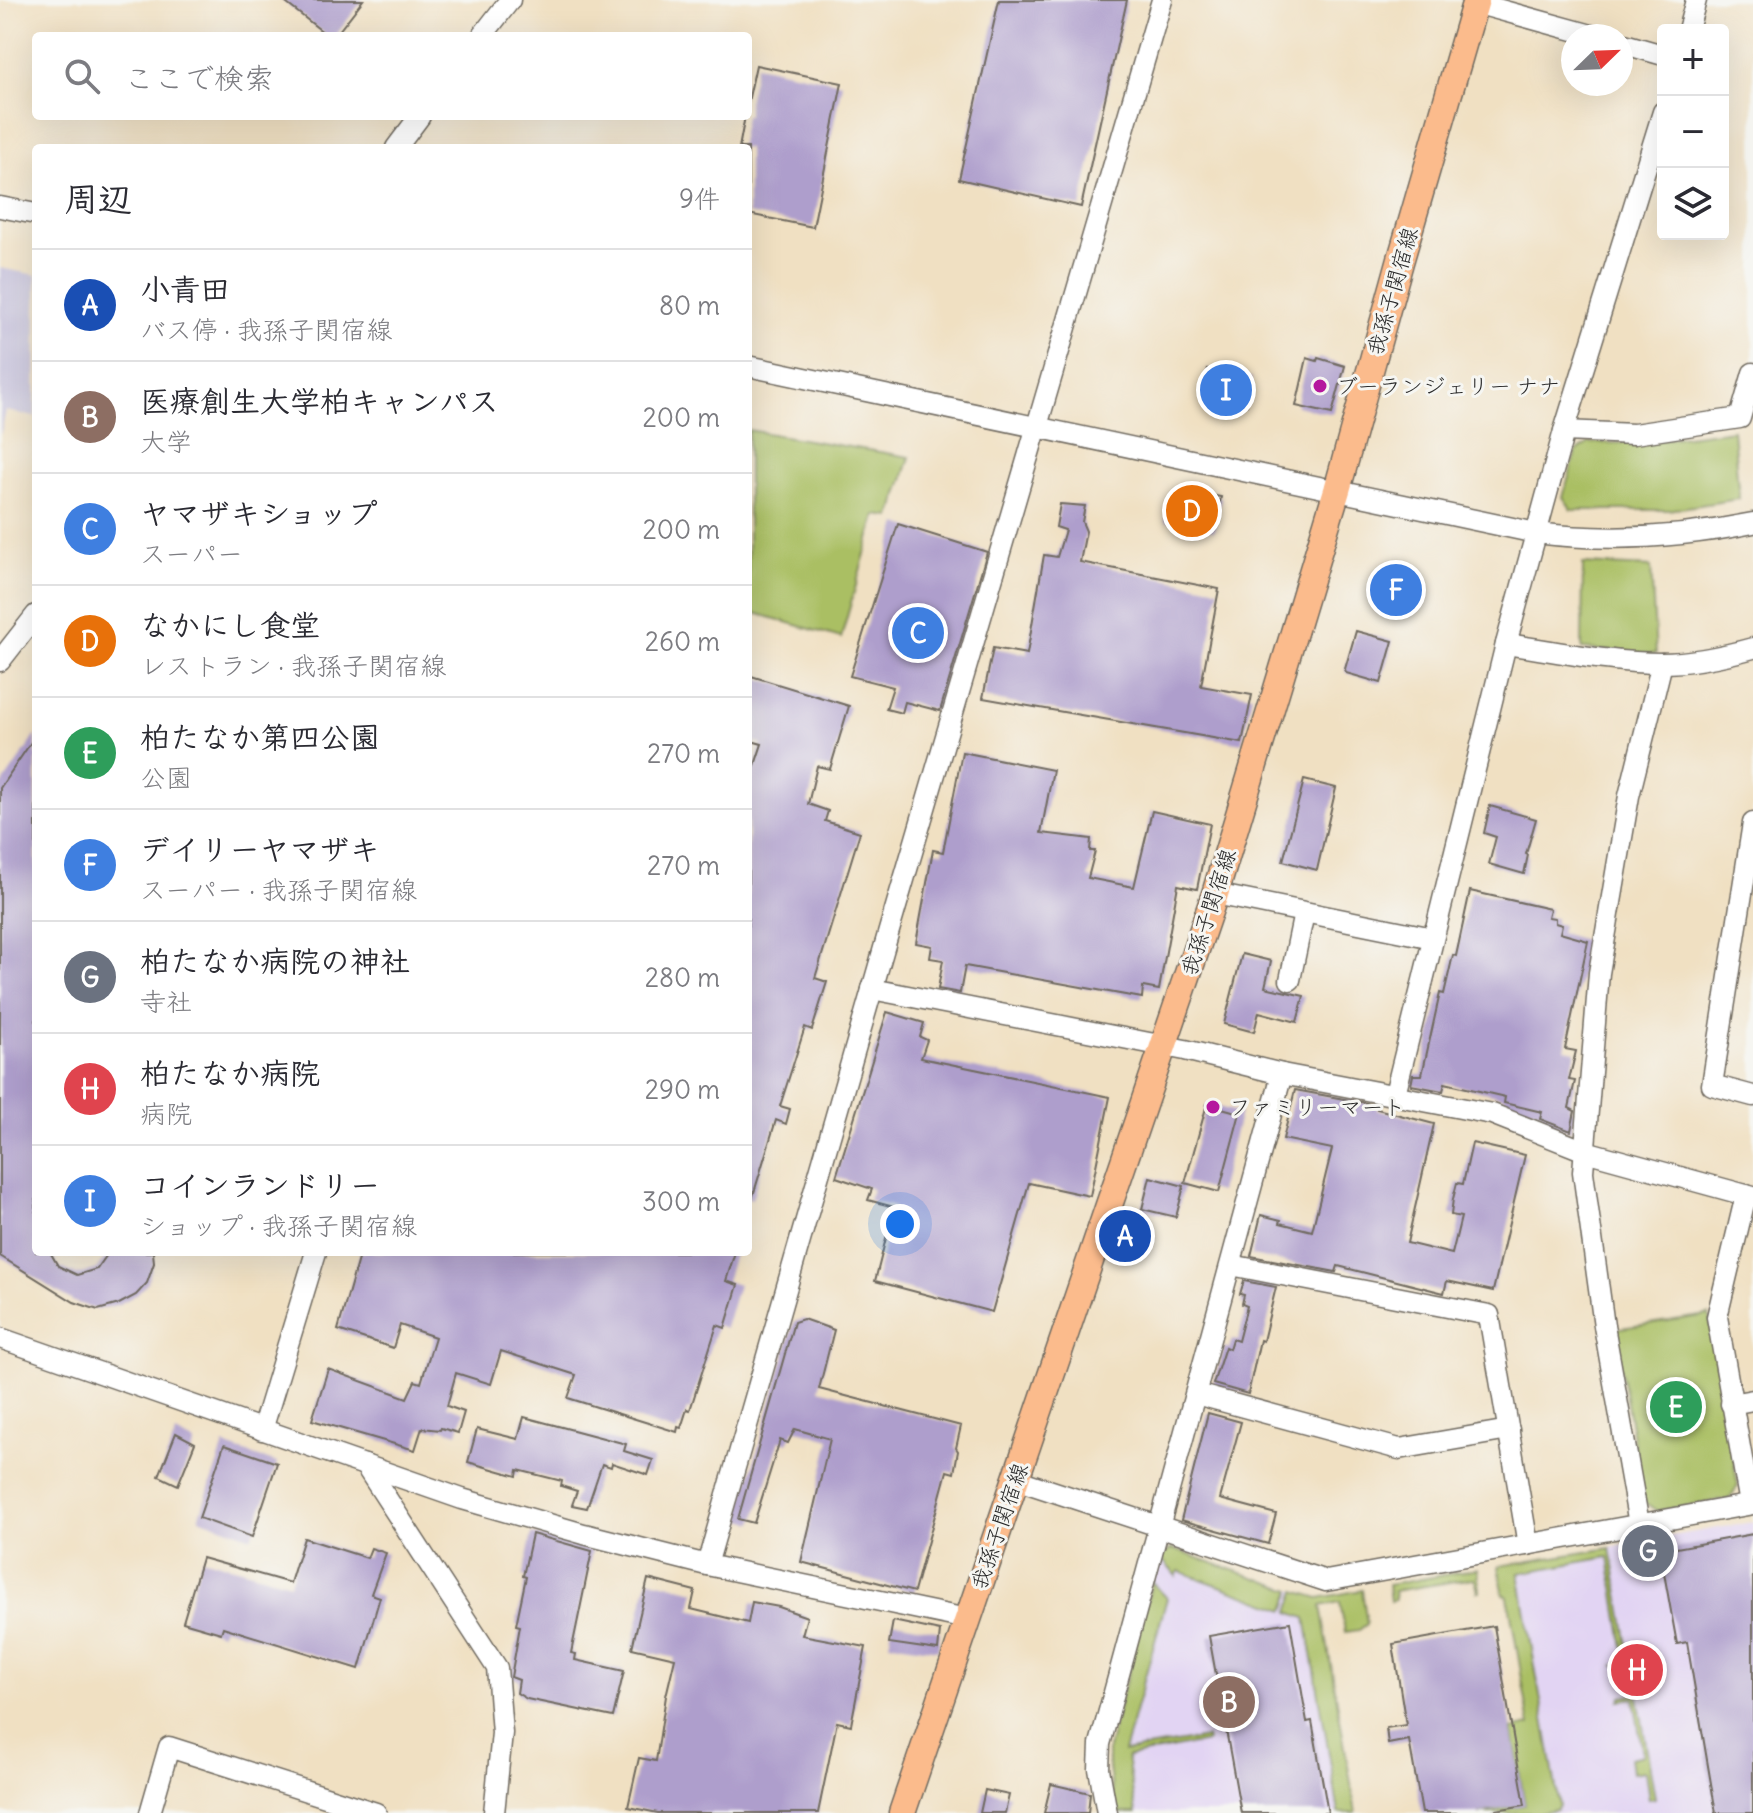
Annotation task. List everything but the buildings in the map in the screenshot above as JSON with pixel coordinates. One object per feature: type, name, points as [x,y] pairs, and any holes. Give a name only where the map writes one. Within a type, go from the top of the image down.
[{"type":"main road","name":"我孫子関宿線","points":[[902,1813],[1215,894],[1337,490],[1476,2]]},
{"type":"street","points":[[485,32],[510,0]]},
{"type":"street","points":[[707,1565],[1162,0]]},
{"type":"street","points":[[1690,24],[1696,0]]},
{"type":"street","points":[[1476,2],[1561,26]]},
{"type":"street","points":[[1633,46],[1657,53]]},
{"type":"street","points":[[399,144],[417,120]]},
{"type":"street","points":[[1395,1094],[1536,533],[1564,431],[1657,131]]},
{"type":"street","points":[[0,207],[32,213]]},
{"type":"street","points":[[752,367],[1536,533],[1579,538],[1654,538],[1753,523]]},
{"type":"street","points":[[1564,431],[1634,434],[1740,418],[1753,373]]},
{"type":"street","points":[[0,661],[32,620]]},
{"type":"street","points":[[1506,644],[1662,663],[1732,654],[1753,648]]},
{"type":"street","points":[[1639,1524],[1604,1326],[1583,1172],[1599,973],[1629,796],[1662,663]]},
{"type":"street","points":[[1753,823],[1712,1085],[1753,1096]]},
{"type":"street","points":[[1215,894],[1433,938]]},
{"type":"street","points":[[1290,980],[1304,913]]},
{"type":"street","points":[[872,989],[1492,1114],[1585,1151],[1750,1196],[1717,1317],[1752,1504],[1326,1581],[1015,1479]]},
{"type":"street","points":[[1107,1813],[1099,1769],[1100,1744],[1282,1074]]},
{"type":"street","points":[[262,1430],[315,1256]]},
{"type":"street","points":[[1231,1265],[1489,1315],[1528,1545]]},
{"type":"street","points":[[0,1338],[462,1499],[707,1565],[967,1619]]},
{"type":"street","points":[[1196,1394],[1399,1449],[1509,1430]]},
{"type":"street","points":[[1731,1404],[1753,1400]]},
{"type":"street","points":[[365,1465],[497,1668],[502,1733],[494,1813]]},
{"type":"street","points":[[150,1813],[169,1747],[376,1813]]},
{"type":"shaded area","points":[[0,268],[32,274],[32,416],[6,411],[0,436]]},
{"type":"shaded area","points":[[1753,1522],[1753,1813],[1547,1813],[1508,1597],[1503,1593],[1499,1566]]},
{"type":"shaded area","points":[[1172,1549],[1319,1598],[1356,1813],[1116,1813],[1108,1763],[1159,1556]]},
{"type":"green space","points":[[1733,430],[1739,499],[1668,510],[1572,510],[1563,497],[1576,452],[1589,443],[1634,443]]},
{"type":"green space","points":[[752,431],[910,457],[891,517],[876,515],[841,638],[752,612]]},
{"type":"green space","points":[[1583,564],[1651,567],[1656,654],[1582,649]]},
{"type":"green space","points":[[1709,1315],[1738,1486],[1729,1499],[1657,1511],[1644,1502],[1614,1329]]},
{"type":"green space","points":[[1611,1548],[1631,1662],[1613,1666],[1626,1661],[1609,1557],[1519,1573],[1559,1806],[1556,1810],[1540,1813],[1479,1813],[1525,1805],[1512,1729],[1530,1725],[1508,1597],[1503,1593],[1499,1566]]},
{"type":"green space","points":[[1172,1549],[1292,1590],[1285,1610],[1179,1571],[1176,1576],[1159,1556]]},
{"type":"green space","points":[[1478,1569],[1480,1592],[1475,1578],[1394,1591],[1395,1600],[1390,1601],[1388,1585]]},
{"type":"green space","points":[[1152,1582],[1167,1598],[1124,1752],[1206,1738],[1207,1742],[1127,1757],[1136,1813],[1116,1813],[1108,1748]]},
{"type":"green space","points":[[1362,1590],[1367,1624],[1359,1630],[1345,1632],[1340,1602],[1321,1606],[1356,1813],[1339,1813],[1306,1618],[1289,1612],[1296,1591],[1319,1598]]},
{"type":"green space","points":[[1622,1696],[1638,1696],[1655,1798],[1649,1799],[1645,1771],[1632,1773],[1630,1758],[1643,1755],[1634,1698],[1620,1700]]},
{"type":"place","name":"ブーランジェリー ナナ","points":[[1320,386]]},
{"type":"place","name":"コインランドリー","points":[[1226,390]]},
{"type":"place","name":"なかにし食堂","points":[[1192,511]]},
{"type":"place","name":"デイリーヤマザキ","points":[[1396,590]]},
{"type":"place","name":"ヤマザキショップ","points":[[918,633]]},
{"type":"place","name":"ファミリーマート","points":[[1213,1107]]},
{"type":"place","name":"小青田","points":[[1125,1236]]},
{"type":"place","name":"柏たなか第四公園","points":[[1676,1407]]},
{"type":"place","name":"柏たなか病院の神社","points":[[1648,1551]]},
{"type":"place","name":"柏たなか病院","points":[[1637,1670]]},
{"type":"place","name":"医療創生大学柏キャンパス","points":[[1229,1702]]}]
